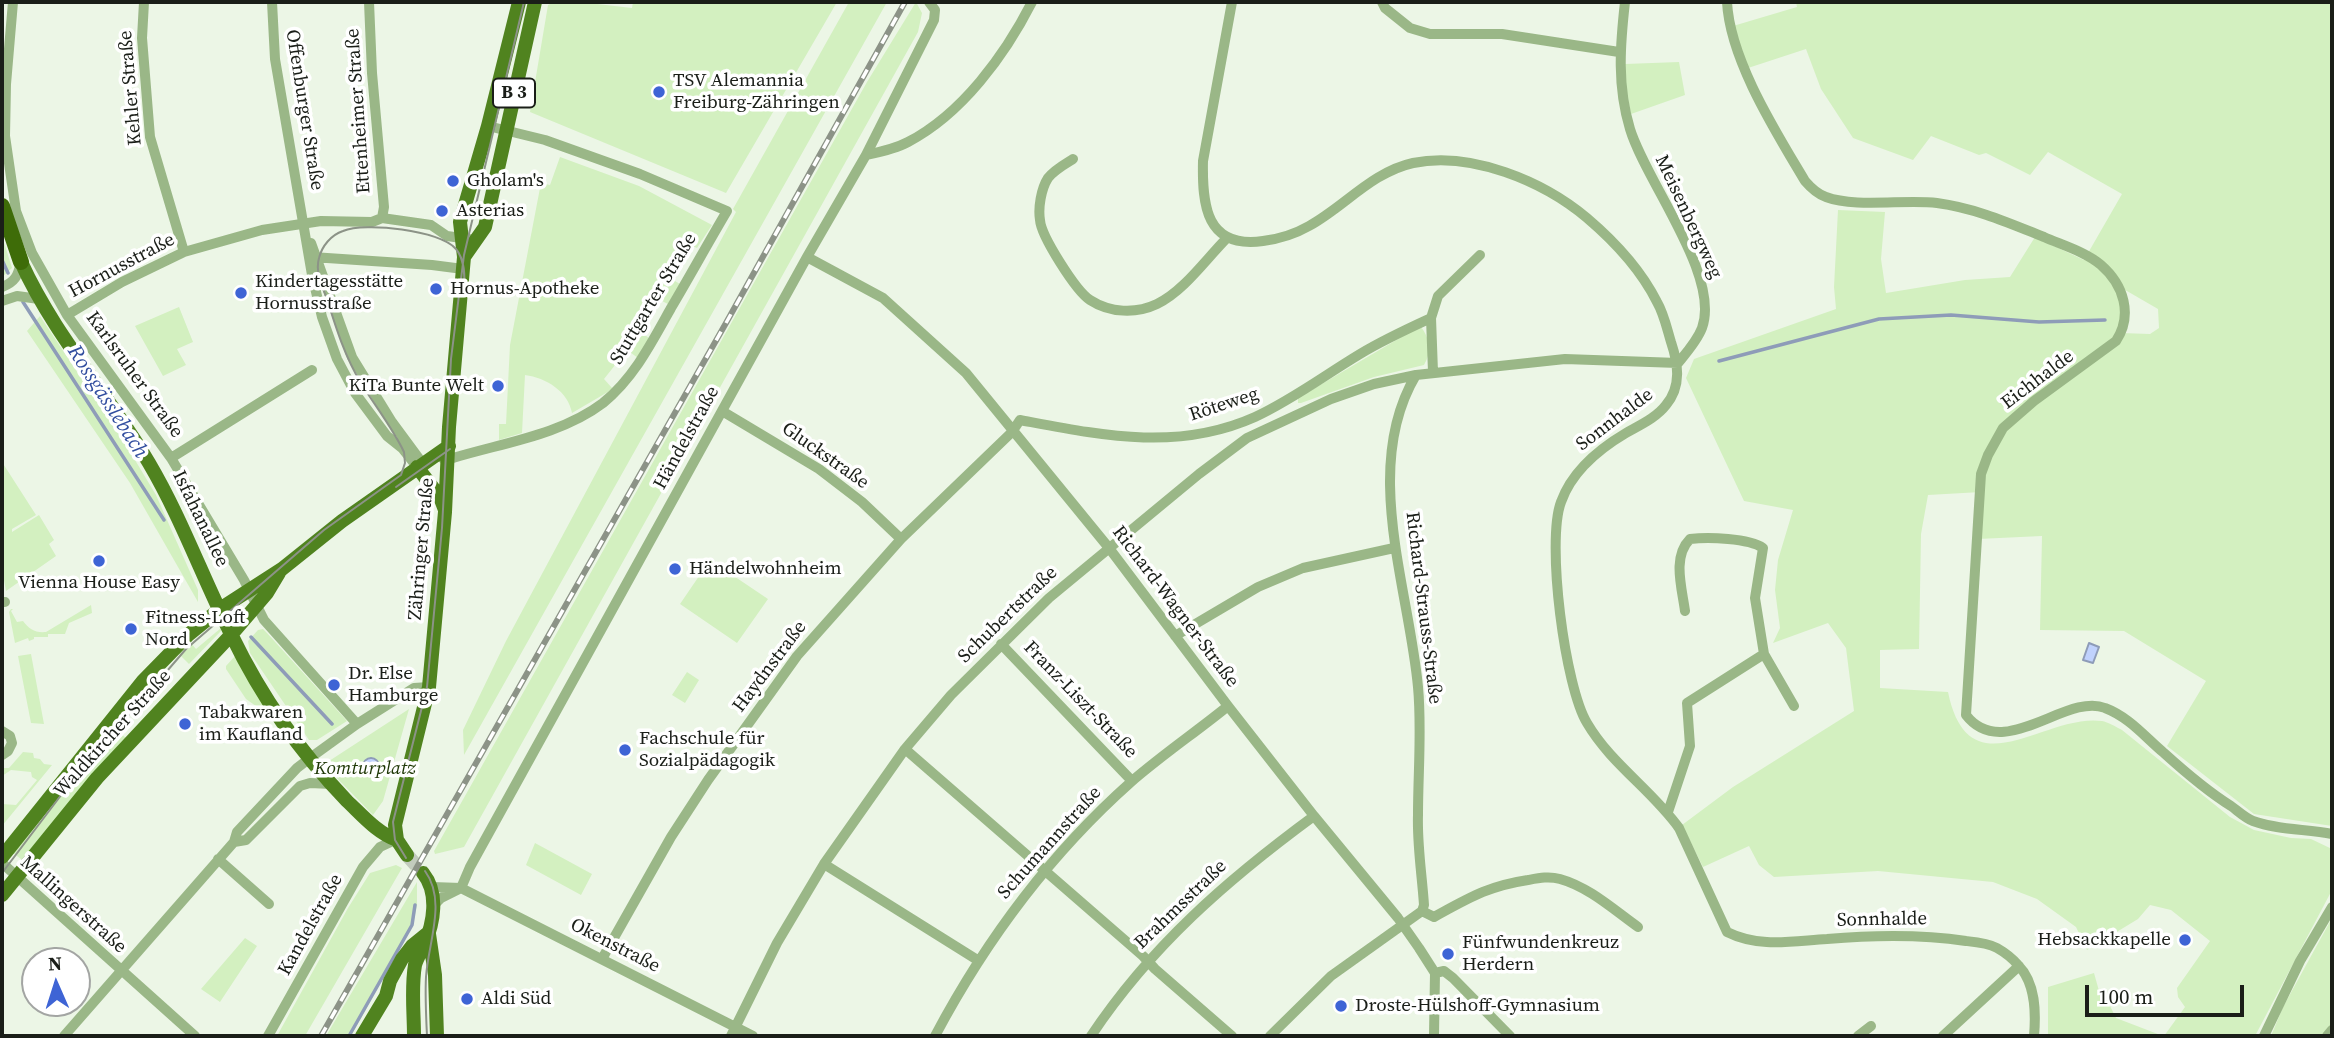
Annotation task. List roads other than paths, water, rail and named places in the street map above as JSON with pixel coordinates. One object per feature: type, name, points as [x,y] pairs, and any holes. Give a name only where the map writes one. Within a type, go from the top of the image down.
[{"type":"highway","name":"Isfahanallee","points":[[2,206],[21,262]]},
{"type":"main road","name":"Zähringer Straße","points":[[396,840],[397,813],[429,687],[445,512],[434,458],[463,263],[454,237],[488,126],[519,2]]},
{"type":"main road","name":"B 3","points":[[463,263],[485,227],[535,2]]},
{"type":"main road","name":"Isfahanallee","points":[[21,262],[39,299],[151,466],[231,635]]},
{"type":"main road","points":[[434,458],[445,512]]},
{"type":"main road","name":"Waldkircher Straße","points":[[2,857],[143,681],[170,652],[220,609],[282,569],[342,521],[434,458]]},
{"type":"main road","name":"Waldkircher Straße","points":[[2,895],[97,778],[257,605],[282,569]]},
{"type":"main road","points":[[231,635],[256,681],[299,747],[331,785],[370,824],[396,840],[407,855]]},
{"type":"main road","points":[[386,996],[423,971],[427,963],[433,906],[432,887],[423,873]]},
{"type":"main road","points":[[362,1036],[386,996],[390,981],[402,959],[412,946],[430,936]]},
{"type":"main road","points":[[430,936],[435,975],[437,1036]]},
{"type":"main road","points":[[414,977],[414,1036]]},
{"type":"main road","points":[[414,1015],[436,1015]]},
{"type":"street","name":"Karlsruher Straße","points":[[13,2],[5,128],[8,171],[16,211],[32,253],[67,315],[171,458],[249,589],[264,620],[357,724]]},
{"type":"street","name":"Kehler Straße","points":[[144,2],[142,38],[150,137],[184,252]]},
{"type":"street","name":"Offenburger Straße","points":[[272,2],[275,59],[304,224],[313,257],[352,358],[386,413],[434,458]]},
{"type":"street","name":"Ettenheimer Straße","points":[[369,2],[372,72],[384,206],[382,218]]},
{"type":"street","points":[[866,155],[907,143],[944,116],[993,66],[1032,2]]},
{"type":"street","points":[[1232,2],[1203,161],[1203,186],[1209,217],[1216,229],[1227,238],[1239,242],[1255,242],[1277,239],[1297,232],[1372,181],[1410,164],[1455,160],[1477,164],[1544,189],[1565,201],[1607,237],[1634,267],[1658,303],[1678,363],[1565,359],[1433,372],[1431,318],[1438,296],[1480,255]]},
{"type":"street","points":[[1382,2],[1385,8],[1409,28],[1430,34],[1502,34],[1619,52]]},
{"type":"street","name":"Meisenbergweg","points":[[1625,2],[1619,52],[1624,106],[1630,129],[1638,152],[1700,275],[1705,300],[1702,327],[1693,345],[1678,363]]},
{"type":"street","name":"Eichhalde","points":[[1727,2],[1730,26],[1749,81],[1805,181],[1816,192],[1839,200],[1935,203],[1965,208],[1993,217],[2072,249],[2101,265],[2119,286],[2125,301],[2125,317],[2116,341],[2034,401],[2003,428],[1984,464],[1981,474],[1966,715],[1974,725],[1992,732],[2002,732],[2013,731],[2080,708],[2101,706],[2123,716],[2198,782],[2252,821],[2332,834]]},
{"type":"street","name":"Händelstraße","points":[[461,887],[807,257],[866,155],[934,20],[931,3]]},
{"type":"street","points":[[488,126],[505,131]]},
{"type":"street","name":"Stuttgarter Straße","points":[[434,458],[527,437],[602,404],[643,359],[727,211],[545,140],[505,131]]},
{"type":"street","points":[[1073,159],[1047,180],[1040,205],[1040,222],[1077,288],[1100,306],[1112,310],[1135,310],[1157,303],[1175,290],[1227,238]]},
{"type":"street","name":"Hornusstraße","points":[[67,315],[122,282],[184,252],[262,230],[340,220],[372,222],[382,218],[431,225],[454,237],[478,240]]},
{"type":"street","name":"Offenburger Straße","points":[[313,257],[318,305],[332,361],[387,436],[402,448],[434,458]]},
{"type":"street","points":[[313,257],[432,265],[463,263]]},
{"type":"street","name":"Richard-Wagner-Straße","points":[[807,257],[883,298],[966,373],[1109,548],[1228,706],[1402,923],[1434,973]]},
{"type":"street","points":[[2,288],[12,283],[18,275],[21,262]]},
{"type":"street","points":[[2,301],[17,296],[39,299]]},
{"type":"street","name":"Röteweg","points":[[1012,432],[1020,420],[1105,436],[1146,439],[1194,435],[1266,411],[1367,350],[1431,318]]},
{"type":"street","name":"Sonnhalde","points":[[1678,363],[1675,388],[1666,406],[1586,462],[1560,503],[1554,536],[1566,650],[1585,721],[1608,753],[1668,812],[1679,828],[1727,932],[1740,939],[1762,943],[1865,936],[1933,936],[1983,943],[1998,948],[2019,966],[2029,984],[2034,1000],[2034,1036]]},
{"type":"street","points":[[171,458],[312,370]]},
{"type":"street","name":"Schubertstraße","points":[[733,1032],[777,943],[824,864],[905,749],[951,695],[1049,598],[1247,438],[1331,399],[1374,384],[1433,372]]},
{"type":"street","name":"Richard-Strauss-Straße","points":[[1416,375],[1403,396],[1395,432],[1390,483],[1394,548],[1413,637],[1419,690],[1418,817],[1424,905],[1422,911]]},
{"type":"street","name":"Gluckstraße","points":[[722,411],[819,469],[862,502],[901,539]]},
{"type":"street","name":"Haydnstraße","points":[[602,960],[671,837],[716,768],[797,656],[901,539],[1012,432]]},
{"type":"street","points":[[1685,611],[1681,554],[1690,539],[1757,544],[1763,548],[1755,598],[1764,654],[1794,706]]},
{"type":"street","points":[[1175,636],[1258,587],[1303,568],[1394,548]]},
{"type":"street","name":"Franz-Liszt-Straße","points":[[1002,644],[1132,781]]},
{"type":"street","points":[[1668,812],[1690,746],[1687,703],[1764,654]]},
{"type":"street","points":[[64,1036],[233,842],[237,832],[289,776],[357,724],[414,688],[429,687]]},
{"type":"street","name":"Schumannstraße","points":[[935,1036],[979,961],[1044,870],[1102,808],[1132,781],[1228,706]]},
{"type":"street","points":[[2,731],[10,736],[12,743],[2,755]]},
{"type":"street","points":[[905,749],[1232,1036]]},
{"type":"street","points":[[289,776],[300,781],[300,786]]},
{"type":"street","points":[[233,842],[246,840],[300,786],[310,783],[331,785]]},
{"type":"street","name":"Brahmsstraße","points":[[1091,1036],[1148,961],[1186,920],[1227,882],[1314,816]]},
{"type":"street","name":"Kandelstraße","points":[[268,1036],[363,867],[380,846],[396,840]]},
{"type":"street","points":[[218,859],[269,904]]},
{"type":"street","name":"Mallingerstraße","points":[[2,863],[195,1036]]},
{"type":"street","points":[[824,864],[979,961]]},
{"type":"street","points":[[1270,1036],[1331,976],[1402,923],[1422,911],[1434,917],[1489,887],[1545,877],[1561,880],[1579,887],[1638,927]]},
{"type":"street","name":"Okenstraße","points":[[432,887],[461,887],[733,1032],[753,1036]]},
{"type":"street","points":[[433,906],[461,887]]},
{"type":"street","points":[[2264,1036],[2300,961],[2332,908]]},
{"type":"street","points":[[1943,1036],[2019,966]]},
{"type":"street","points":[[1434,1036],[1434,973],[1444,971],[1510,1036]]},
{"type":"street","points":[[1858,1036],[1871,1026]]},
{"type":"street","points":[[2327,1036],[2332,1030]]},
{"type":"water","points":[[2089,643],[2099,647],[2093,663],[2083,660]]},
{"type":"water","points":[[371,758],[379,766],[371,774],[363,766]]},
{"type":"waterway","name":"Rossgässlebach","points":[[2,260],[8,273]]},
{"type":"waterway","name":"Rossgässlebach","points":[[23,302],[164,520]]},
{"type":"waterway","points":[[1719,361],[1879,319],[1951,315],[2039,322],[2105,320]]},
{"type":"waterway","name":"Rossgässlebach","points":[[251,637],[332,724]]},
{"type":"waterway","points":[[349,1036],[412,925],[415,905]]},
{"type":"tunnel","points":[[407,855],[423,873]]},
{"type":"tram line","points":[[406,858],[395,840],[393,822],[427,687],[442,528],[451,359],[464,255],[524,2]]},
{"type":"tram line","points":[[2,873],[68,786],[186,649],[324,530],[401,475],[405,463],[404,452],[350,363],[321,284],[318,263],[325,245],[335,235],[354,228],[384,228],[435,237],[447,242],[459,253],[464,268],[464,290]]},
{"type":"tram line","points":[[396,487],[450,449]]},
{"type":"tram line","points":[[425,871],[435,895],[436,909],[426,977],[427,1036]]},
{"type":"railway","points":[[321,1036],[905,2]]},
{"type":"place","name":"TSV Alemannia Freiburg-Zähringen","points":[[659,92]]},
{"type":"place","name":"Gholam's","points":[[453,181]]},
{"type":"place","name":"Asterias","points":[[442,211]]},
{"type":"place","name":"Hornus-Apotheke","points":[[436,289]]},
{"type":"place","name":"Kindertagesstätte Hornusstraße","points":[[241,293]]},
{"type":"place","name":"KiTa Bunte Welt","points":[[498,386]]},
{"type":"place","name":"Vienna House Easy","points":[[99,561]]},
{"type":"place","name":"Händelwohnheim","points":[[675,569]]},
{"type":"place","name":"Fitness-Loft Nord","points":[[131,629]]},
{"type":"place","name":"Dr. Else Hamburge","points":[[334,685]]},
{"type":"place","name":"Tabakwaren im Kaufland","points":[[185,724]]},
{"type":"place","name":"Fachschule für Sozialpädagogik","points":[[625,750]]},
{"type":"place","name":"Hebsackkapelle","points":[[2185,940]]},
{"type":"place","name":"Fünfwundenkreuz Herdern","points":[[1448,954]]},
{"type":"place","name":"Aldi Süd","points":[[467,999]]},
{"type":"place","name":"Droste-Hülshoff-Gymnasium","points":[[1341,1006]]},
{"type":"park label","name":"Komturplatz","points":[[365,769]]}]
